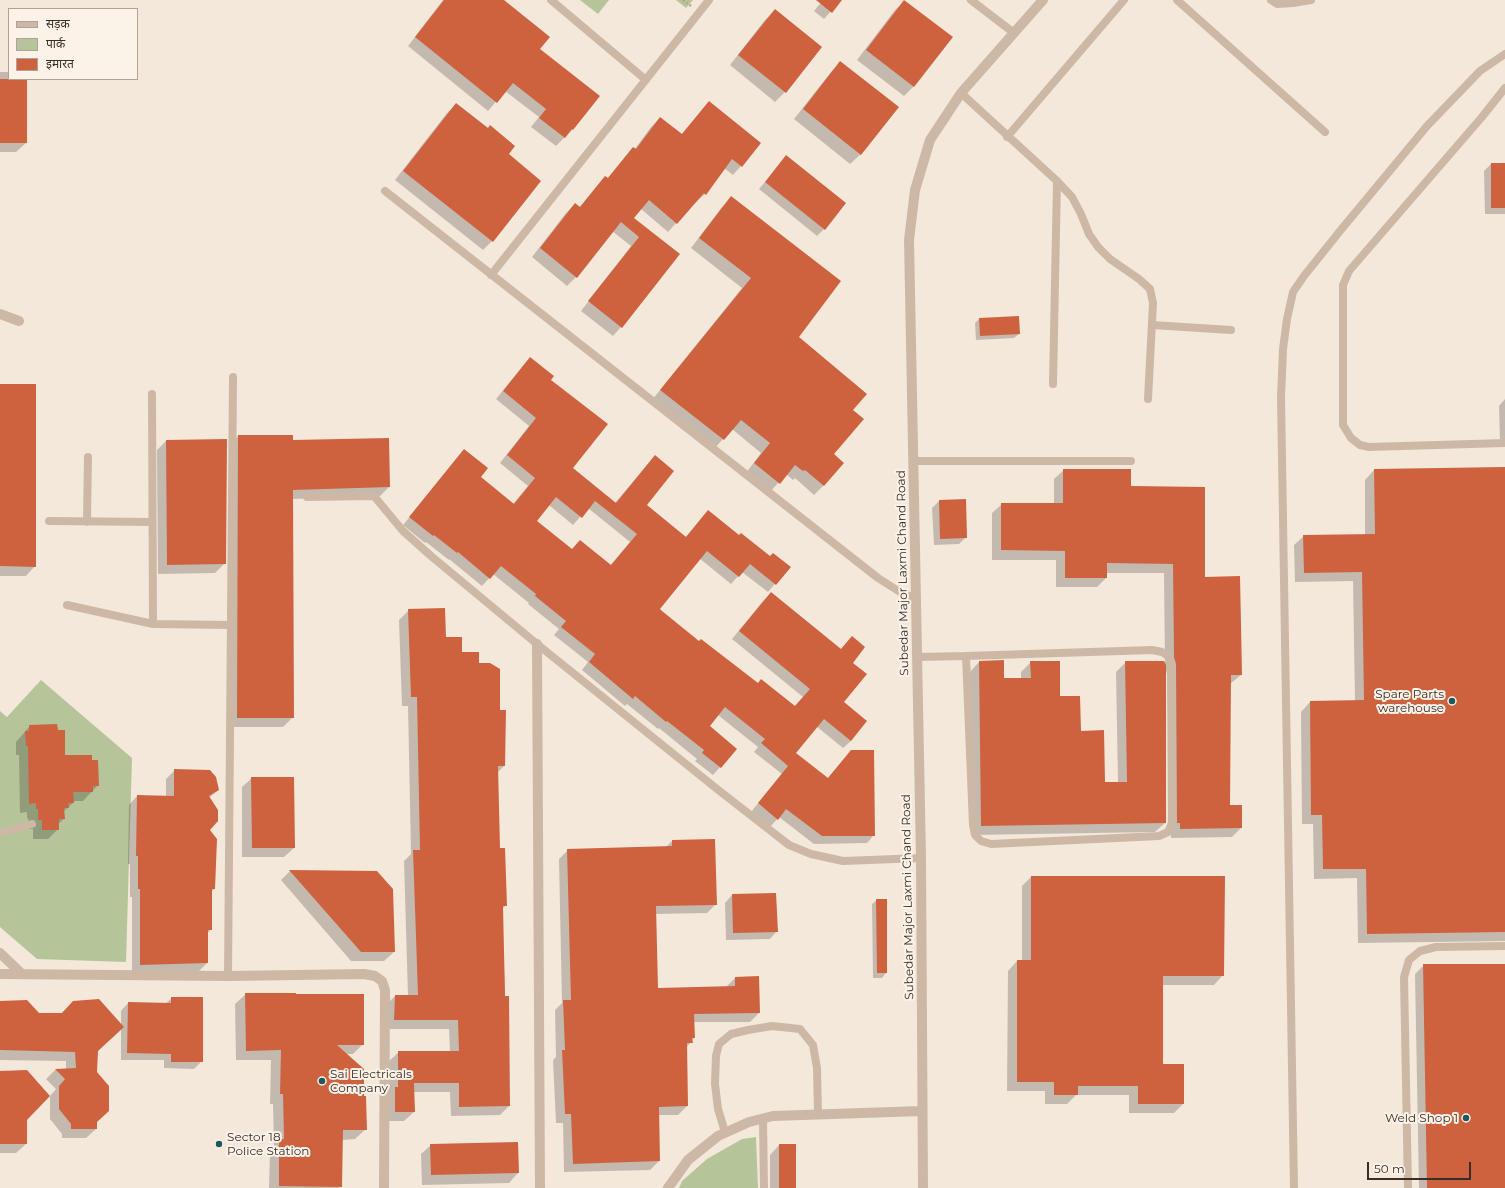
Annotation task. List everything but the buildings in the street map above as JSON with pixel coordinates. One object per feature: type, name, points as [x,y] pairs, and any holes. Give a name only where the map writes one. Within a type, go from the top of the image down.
[{"type":"street","name":"Subedar Major Laxmi Chand Road","points":[[923,1188],[921,858],[909,240],[915,190],[930,140],[961,93],[1043,0]]},
{"type":"street","points":[[0,314],[19,321]]},
{"type":"street","points":[[537,644],[540,1188]]},
{"type":"street","points":[[0,953],[22,974]]},
{"type":"street","points":[[0,974],[228,976],[364,974],[376,976],[382,982],[385,990],[384,1188]]},
{"type":"street","points":[[668,1188],[688,1160],[718,1136],[749,1122],[773,1116],[922,1111]]},
{"type":"lane","points":[[551,0],[646,80]]},
{"type":"lane","points":[[491,275],[710,0]]},
{"type":"lane","points":[[971,0],[1014,33]]},
{"type":"lane","points":[[1007,137],[1124,0]]},
{"type":"lane","points":[[1177,0],[1325,132]]},
{"type":"lane","points":[[1271,0],[1277,4],[1311,0]]},
{"type":"lane","points":[[1294,1188],[1281,397],[1283,349],[1287,319],[1294,292],[1304,276],[1340,231],[1427,126],[1480,71],[1505,54]]},
{"type":"lane","points":[[1505,88],[1482,117],[1349,271],[1343,285],[1343,425],[1351,438],[1360,445],[1369,447],[1505,443]]},
{"type":"lane","points":[[961,93],[1007,137],[1057,181],[1072,197],[1089,234],[1098,247],[1110,259],[1139,279],[1150,289],[1153,303],[1148,399]]},
{"type":"lane","points":[[1053,384],[1057,181]]},
{"type":"lane","points":[[385,191],[878,578],[900,592],[916,599]]},
{"type":"lane","points":[[1152,325],[1231,330]]},
{"type":"lane","points":[[228,976],[233,377]]},
{"type":"lane","points":[[152,394],[153,624]]},
{"type":"lane","points":[[87,522],[88,457]]},
{"type":"lane","points":[[914,461],[1131,461]]},
{"type":"lane","points":[[307,497],[374,496],[403,531],[537,644],[789,845],[811,854],[843,861],[921,858]]},
{"type":"lane","points":[[49,521],[152,522]]},
{"type":"lane","points":[[67,605],[153,624],[231,625]]},
{"type":"lane","points":[[918,657],[1152,650],[1162,652],[1168,656],[1170,664],[1172,823],[1168,832],[1159,836],[991,844],[981,841],[975,835],[973,826],[966,656]]},
{"type":"lane","points":[[0,833],[32,824]]},
{"type":"lane","points":[[1408,1188],[1404,977],[1409,960],[1420,951],[1436,947],[1505,946]]},
{"type":"lane","points":[[725,1132],[718,1109],[715,1084],[716,1056],[719,1044],[731,1034],[748,1030],[772,1026],[800,1029],[813,1045],[817,1068],[818,1115]]},
{"type":"lane","points":[[763,1119],[764,1188]]},
{"type":"green space","points":[[580,0],[609,0],[598,14]]},
{"type":"green space","points":[[676,0],[693,0],[686,8]]},
{"type":"green space","points":[[41,680],[132,758],[126,962],[37,959],[0,927],[0,711],[7,717]]},
{"type":"green space","points":[[756,1137],[758,1188],[679,1188],[682,1181],[707,1159],[742,1139]]},
{"type":"place","name":"Spare Parts warehouse","points":[[1452,701]]},
{"type":"place","name":"Sai Electricals Company","points":[[322,1081]]},
{"type":"place","name":"Weld Shop 1","points":[[1466,1118]]},
{"type":"place","name":"Sector 18 Police Station","points":[[219,1144]]}]
